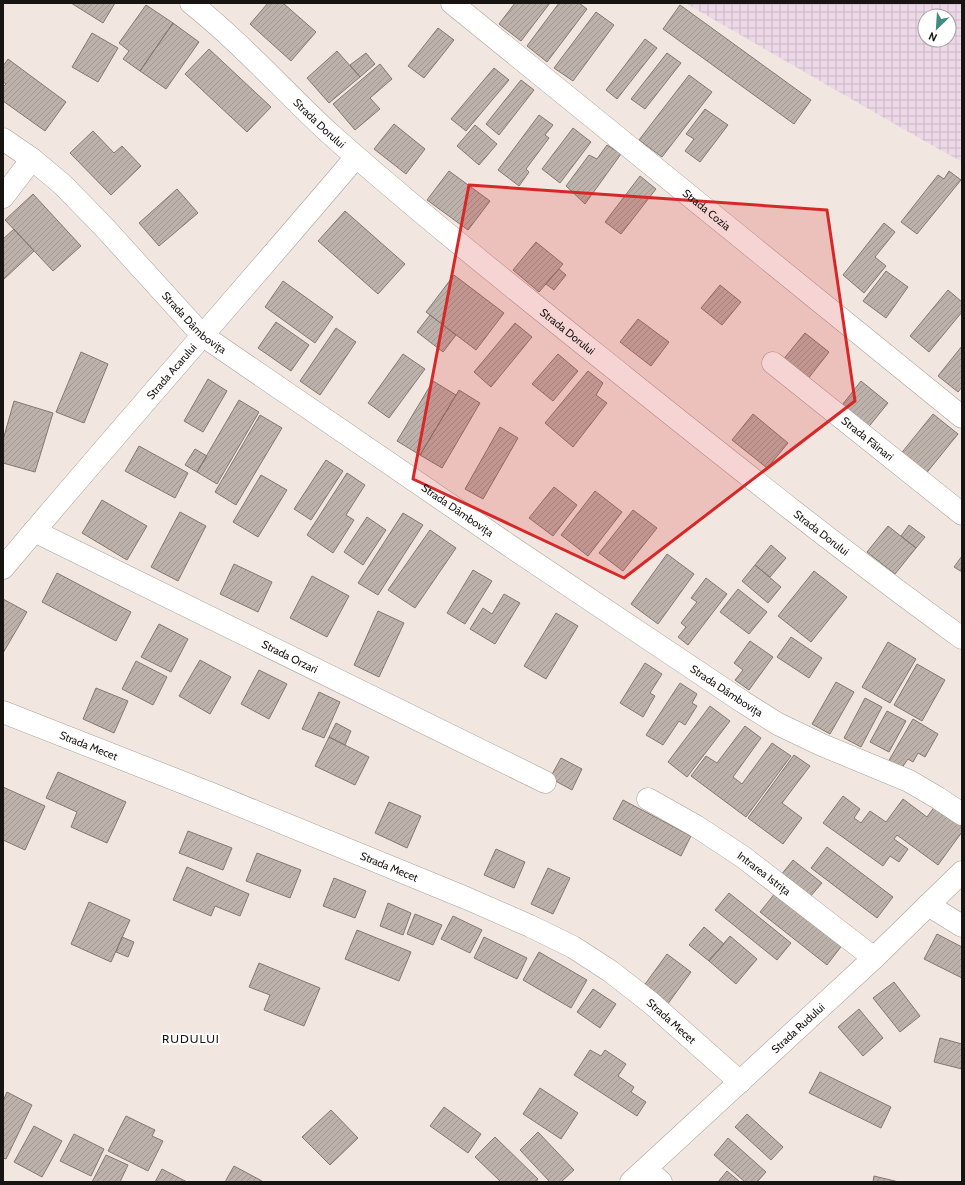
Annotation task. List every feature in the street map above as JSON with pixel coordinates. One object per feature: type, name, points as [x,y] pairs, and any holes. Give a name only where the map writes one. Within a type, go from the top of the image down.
[{"type":"street","name":"Strada Dorului","points":[[191,3],[239,44],[298,104],[356,156],[518,292],[709,445],[891,587],[962,638]]},
{"type":"street","name":"Strada Cozia","points":[[452,3],[962,417]]},
{"type":"street","name":"Strada Dâmbovița","points":[[3,139],[32,158],[63,185],[98,220],[202,335],[510,546],[743,702],[778,724],[816,742],[908,781],[962,814]]},
{"type":"street","name":"Strada Acarului","points":[[3,568],[356,156]]},
{"type":"street","points":[[3,197],[32,158]]},
{"type":"street","name":"Strada Făinari","points":[[773,363],[962,514]]},
{"type":"street","name":"Strada Orzari","points":[[34,531],[545,782]]},
{"type":"street","name":"Strada Mecet","points":[[3,712],[219,797],[466,898],[537,929],[573,947],[610,971],[652,1003],[740,1082]]},
{"type":"street","name":"Intrarea Istrița","points":[[648,799],[696,826],[743,857],[874,958]]},
{"type":"street","name":"Strada Rudului","points":[[646,1178],[740,1082],[874,958],[962,872]]},
{"type":"street","points":[[928,905],[962,926]]},
{"type":"highlighted area","points":[[469,185],[827,210],[855,401],[624,578],[413,479]]},
{"type":"shaded area","points":[[685,3],[962,3],[962,162],[912,134]]},
{"type":"building","points":[[71,3],[115,3],[103,23]]},
{"type":"building","points":[[268,3],[283,3],[316,32],[291,61],[250,24]]},
{"type":"building","points":[[515,3],[550,3],[521,41],[499,24]]},
{"type":"building","points":[[559,3],[579,3],[587,9],[547,62],[527,46]]},
{"type":"building","points":[[146,5],[173,23],[140,71],[123,59],[129,51],[119,43]]},
{"type":"building","points":[[680,5],[811,100],[794,124],[663,29]]},
{"type":"building","points":[[596,12],[614,25],[573,81],[554,68]]},
{"type":"building","points":[[173,23],[199,42],[166,89],[140,71]]},
{"type":"building","points":[[438,28],[454,40],[424,78],[408,66]]},
{"type":"building","points":[[92,33],[118,48],[98,82],[72,67]]},
{"type":"building","points":[[645,39],[657,48],[617,99],[606,90]]},
{"type":"building","points":[[209,49],[271,107],[247,132],[185,74]]},
{"type":"building","points":[[337,51],[360,77],[329,103],[307,78]]},
{"type":"building","points":[[366,53],[375,64],[360,77],[350,65]]},
{"type":"building","points":[[667,53],[681,63],[645,109],[631,99]]},
{"type":"building","points":[[8,59],[66,102],[45,131],[3,101],[3,87],[6,84],[3,82],[3,66]]},
{"type":"building","points":[[380,64],[392,79],[370,98],[380,109],[355,130],[333,104]]},
{"type":"building","points":[[494,68],[509,80],[466,131],[451,119]]},
{"type":"building","points":[[689,75],[712,92],[662,157],[639,140]]},
{"type":"building","points":[[521,80],[534,90],[499,135],[486,124]]},
{"type":"building","points":[[705,109],[728,125],[700,162],[685,151],[694,139],[686,134]]},
{"type":"building","points":[[539,115],[553,125],[545,135],[549,138],[526,169],[529,172],[519,186],[498,170]]},
{"type":"building","points":[[394,124],[425,149],[406,174],[374,149]]},
{"type":"building","points":[[475,125],[497,144],[479,165],[457,146]]},
{"type":"building","points":[[573,128],[591,142],[560,183],[542,169]]},
{"type":"building","points":[[93,131],[114,153],[122,146],[141,166],[111,195],[70,153]]},
{"type":"building","points":[[607,145],[621,154],[585,204],[566,186],[589,155],[597,159]]},
{"type":"building","points":[[449,171],[490,201],[468,230],[427,200]]},
{"type":"building","points":[[949,171],[961,180],[917,234],[901,222],[938,175],[944,179]]},
{"type":"building","points":[[640,176],[656,189],[621,234],[605,222]]},
{"type":"building","points":[[177,189],[198,213],[159,246],[139,223]]},
{"type":"building","points":[[33,194],[81,246],[53,271],[5,220]]},
{"type":"building","points":[[345,211],[405,264],[378,294],[318,241]]},
{"type":"building","points":[[884,223],[895,232],[875,257],[886,266],[864,293],[843,275]]},
{"type":"building","points":[[14,229],[34,251],[3,280],[3,239]]},
{"type":"building","points":[[536,242],[563,264],[539,292],[513,270]]},
{"type":"building","points":[[559,269],[566,275],[554,290],[546,284]]},
{"type":"building","points":[[886,271],[908,287],[886,318],[863,301]]},
{"type":"building","points":[[454,275],[504,313],[476,350],[426,312]]},
{"type":"building","points":[[283,281],[333,317],[315,343],[265,307]]},
{"type":"building","points":[[720,285],[741,302],[722,325],[701,308]]},
{"type":"building","points":[[948,290],[962,302],[962,312],[929,352],[910,336]]},
{"type":"building","points":[[430,315],[456,335],[443,352],[417,332]]},
{"type":"building","points":[[638,319],[669,342],[651,366],[620,342]]},
{"type":"building","points":[[276,322],[309,345],[291,371],[258,348]]},
{"type":"building","points":[[515,323],[532,337],[491,387],[474,372]]},
{"type":"building","points":[[336,328],[356,342],[320,395],[300,381]]},
{"type":"building","points":[[805,333],[829,352],[807,380],[782,361]]},
{"type":"building","points":[[962,346],[962,387],[958,392],[938,376]]},
{"type":"building","points":[[81,352],[108,364],[84,423],[56,412]]},
{"type":"building","points":[[403,354],[425,369],[389,418],[368,403]]},
{"type":"building","points":[[558,354],[578,371],[553,401],[532,384]]},
{"type":"building","points":[[588,371],[603,383],[596,395],[607,403],[573,447],[545,423]]},
{"type":"building","points":[[208,379],[227,391],[203,432],[184,421]]},
{"type":"building","points":[[433,381],[456,395],[420,455],[397,441]]},
{"type":"building","points":[[861,381],[888,403],[866,430],[839,409]]},
{"type":"building","points":[[459,390],[480,403],[442,468],[420,455]]},
{"type":"building","points":[[239,400],[259,412],[217,484],[197,472]]},
{"type":"building","points":[[14,401],[53,413],[35,472],[3,463],[3,440]]},
{"type":"building","points":[[753,414],[788,443],[767,468],[732,440]]},
{"type":"building","points":[[933,414],[958,434],[924,476],[899,456]]},
{"type":"building","points":[[260,415],[282,428],[236,505],[215,492]]},
{"type":"building","points":[[500,427],[518,438],[483,499],[465,489]]},
{"type":"building","points":[[139,446],[188,473],[175,498],[125,471]]},
{"type":"building","points":[[195,449],[207,456],[197,472],[185,465]]},
{"type":"building","points":[[326,460],[343,471],[311,520],[294,509]]},
{"type":"building","points":[[347,473],[365,485],[346,515],[354,520],[333,553],[307,535]]},
{"type":"building","points":[[261,475],[287,490],[258,537],[233,522]]},
{"type":"building","points":[[554,487],[577,505],[553,536],[529,518]]},
{"type":"building","points":[[595,491],[622,512],[588,556],[561,535]]},
{"type":"building","points":[[102,500],[147,526],[127,560],[82,533]]},
{"type":"building","points":[[633,510],[657,528],[623,571],[599,553]]},
{"type":"building","points":[[180,512],[206,526],[178,581],[151,567]]},
{"type":"building","points":[[403,513],[423,525],[378,595],[358,583]]},
{"type":"building","points":[[367,517],[386,530],[363,565],[344,552]]},
{"type":"building","points":[[909,525],[925,537],[916,548],[901,536]]},
{"type":"building","points":[[888,526],[916,548],[895,574],[867,552]]},
{"type":"building","points":[[430,530],[456,548],[415,608],[388,590]]},
{"type":"building","points":[[771,545],[786,558],[770,577],[755,565]]},
{"type":"building","points":[[667,554],[694,574],[658,624],[631,604]]},
{"type":"building","points":[[962,556],[962,572],[954,567]]},
{"type":"building","points":[[234,564],[272,582],[258,612],[220,594]]},
{"type":"building","points":[[755,565],[781,587],[768,603],[742,581]]},
{"type":"building","points":[[473,570],[492,581],[465,624],[447,613]]},
{"type":"building","points":[[814,571],[847,597],[811,642],[778,616]]},
{"type":"building","points":[[57,573],[131,612],[116,641],[42,602]]},
{"type":"building","points":[[312,576],[349,596],[327,637],[290,618]]},
{"type":"building","points":[[706,578],[727,594],[688,645],[678,637],[686,627],[681,623],[697,602],[691,598]]},
{"type":"building","points":[[738,589],[767,612],[749,634],[720,612]]},
{"type":"building","points":[[504,594],[520,603],[495,644],[470,629],[483,608],[492,614]]},
{"type":"building","points":[[3,599],[27,612],[3,653]]},
{"type":"building","points":[[378,611],[404,623],[379,677],[354,665]]},
{"type":"building","points":[[556,613],[578,626],[546,679],[524,666]]},
{"type":"building","points":[[159,624],[188,639],[171,672],[141,657]]},
{"type":"building","points":[[791,637],[822,658],[809,678],[777,657]]},
{"type":"building","points":[[750,641],[773,657],[749,690],[735,680],[743,670],[734,663]]},
{"type":"building","points":[[888,642],[916,659],[890,703],[862,687]]},
{"type":"building","points":[[200,660],[231,677],[210,714],[179,696]]},
{"type":"building","points":[[136,661],[167,677],[153,705],[122,689]]},
{"type":"building","points":[[645,663],[662,674],[650,693],[655,696],[643,717],[620,703]]},
{"type":"building","points":[[917,664],[945,680],[922,721],[894,705]]},
{"type":"building","points":[[259,670],[287,684],[269,719],[241,704]]},
{"type":"building","points":[[836,682],[854,692],[830,734],[812,724]]},
{"type":"building","points":[[680,683],[697,694],[692,703],[697,706],[685,725],[679,721],[663,745],[646,735]]},
{"type":"building","points":[[96,688],[128,701],[114,733],[83,719]]},
{"type":"building","points":[[319,692],[340,702],[324,738],[302,729]]},
{"type":"building","points":[[865,698],[882,707],[861,747],[844,738]]},
{"type":"building","points":[[710,706],[730,721],[687,777],[668,762]]},
{"type":"building","points":[[887,711],[906,721],[889,752],[870,742]]},
{"type":"building","points":[[913,719],[938,734],[925,757],[918,753],[913,762],[908,759],[901,769],[888,762]]},
{"type":"building","points":[[336,723],[351,731],[345,745],[329,737]]},
{"type":"building","points":[[745,726],[761,738],[733,777],[742,784],[772,743],[791,756],[746,817],[691,776],[706,756],[717,763]]},
{"type":"building","points":[[329,737],[369,757],[355,785],[315,766]]},
{"type":"building","points":[[794,755],[810,766],[782,803],[802,818],[783,844],[748,818]]},
{"type":"building","points":[[561,758],[582,769],[572,790],[550,778]]},
{"type":"building","points":[[58,772],[126,802],[107,843],[71,827],[77,812],[46,798]]},
{"type":"building","points":[[3,787],[45,806],[25,850],[3,840]]},
{"type":"building","points":[[843,796],[860,809],[854,818],[861,823],[870,811],[886,822],[903,799],[927,817],[935,806],[962,826],[962,832],[938,865],[897,835],[894,839],[908,849],[899,862],[890,856],[883,866],[823,823]]},
{"type":"building","points":[[623,800],[691,836],[681,856],[613,819]]},
{"type":"building","points":[[389,802],[421,816],[407,848],[375,833]]},
{"type":"building","points":[[188,831],[232,848],[223,870],[179,853]]},
{"type":"building","points":[[827,847],[893,897],[877,918],[811,868]]},
{"type":"building","points":[[496,849],[525,862],[514,888],[484,875]]},
{"type":"building","points":[[257,853],[301,870],[290,898],[246,881]]},
{"type":"building","points":[[793,860],[822,883],[809,898],[781,875]]},
{"type":"building","points":[[187,867],[249,894],[240,916],[215,906],[211,916],[173,900]]},
{"type":"building","points":[[548,868],[570,878],[553,914],[531,904]]},
{"type":"building","points":[[334,878],[366,891],[355,918],[323,906]]},
{"type":"building","points":[[776,892],[843,944],[827,965],[760,912]]},
{"type":"building","points":[[729,893],[791,943],[777,960],[715,910]]},
{"type":"building","points":[[89,902],[130,920],[111,962],[71,944]]},
{"type":"building","points":[[388,903],[411,913],[403,935],[380,926]]},
{"type":"building","points":[[415,914],[442,925],[433,945],[407,934]]},
{"type":"building","points":[[453,916],[482,930],[470,953],[441,939]]},
{"type":"building","points":[[704,927],[724,944],[709,961],[689,945]]},
{"type":"building","points":[[357,930],[411,952],[399,981],[345,959]]},
{"type":"building","points":[[937,934],[962,947],[962,978],[924,959]]},
{"type":"building","points":[[730,936],[757,959],[736,984],[709,961]]},
{"type":"building","points":[[122,937],[134,942],[128,957],[116,952]]},
{"type":"building","points":[[484,937],[527,958],[517,979],[474,958]]},
{"type":"building","points":[[539,952],[587,980],[571,1008],[523,980]]},
{"type":"building","points":[[667,954],[691,972],[667,1005],[643,987]]},
{"type":"building","points":[[259,963],[320,988],[304,1026],[264,1010],[270,995],[249,987]]},
{"type":"building","points":[[894,982],[920,1016],[900,1032],[873,998]]},
{"type":"building","points":[[593,989],[616,1004],[600,1028],[577,1012]]},
{"type":"building","points":[[859,1009],[883,1038],[863,1056],[838,1027]]},
{"type":"building","points":[[940,1038],[962,1044],[962,1069],[934,1062]]},
{"type":"building","points":[[590,1050],[601,1056],[605,1050],[626,1064],[618,1076],[634,1087],[631,1092],[646,1102],[637,1116],[574,1075]]},
{"type":"building","points":[[820,1072],[891,1107],[881,1128],[809,1093]]},
{"type":"building","points":[[540,1088],[578,1113],[561,1139],[523,1114]]},
{"type":"building","points":[[7,1092],[32,1105],[6,1159],[3,1158],[3,1101]]},
{"type":"building","points":[[444,1107],[481,1134],[468,1153],[430,1126]]},
{"type":"building","points":[[331,1110],[358,1138],[330,1165],[302,1137]]},
{"type":"building","points":[[747,1114],[783,1147],[771,1160],[735,1127]]},
{"type":"building","points":[[126,1116],[155,1130],[152,1136],[163,1141],[148,1171],[108,1151]]},
{"type":"building","points":[[34,1126],[62,1141],[42,1177],[14,1162]]},
{"type":"building","points":[[538,1132],[574,1170],[561,1182],[550,1182],[520,1150]]},
{"type":"building","points":[[74,1134],[104,1149],[91,1176],[60,1161]]},
{"type":"building","points":[[495,1137],[538,1179],[536,1182],[501,1182],[475,1157]]},
{"type":"building","points":[[728,1138],[766,1172],[757,1182],[745,1182],[714,1155]]},
{"type":"building","points":[[106,1155],[128,1165],[120,1182],[92,1182]]},
{"type":"building","points":[[234,1166],[262,1181],[262,1182],[225,1182]]},
{"type":"building","points":[[162,1169],[187,1182],[155,1182]]},
{"type":"building","points":[[727,1171],[740,1182],[718,1182]]},
{"type":"building","points":[[874,1176],[899,1182],[873,1182]]},
{"type":"district","name":"RUDULUI","points":[[191,1039]]}]
